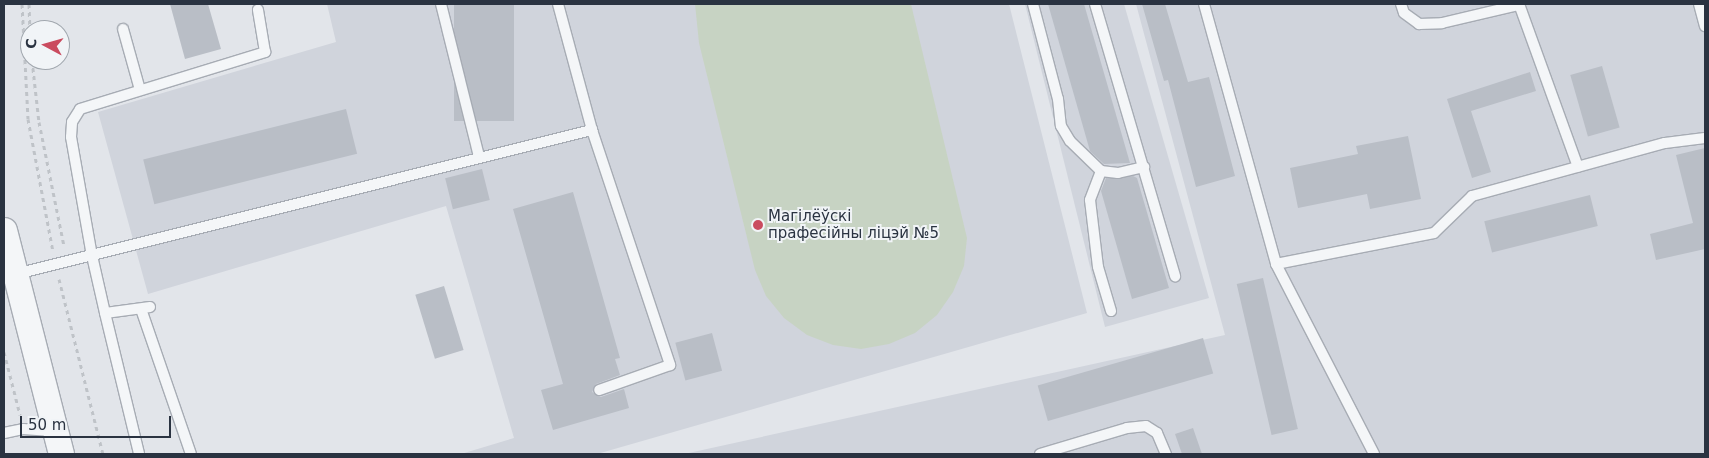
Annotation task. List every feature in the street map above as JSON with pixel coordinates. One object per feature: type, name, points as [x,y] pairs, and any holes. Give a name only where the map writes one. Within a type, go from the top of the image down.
[{"type":"street","points":[[4,230],[58,442]]},
{"type":"lane","points":[[441,4],[479,156]]},
{"type":"lane","points":[[558,4],[592,130],[670,365],[599,390]]},
{"type":"lane","points":[[1033,4],[1058,99],[1061,126],[1070,141],[1102,171],[1118,173],[1144,168]]},
{"type":"lane","points":[[1096,4],[1176,276]]},
{"type":"lane","points":[[1204,4],[1276,264],[1374,454]]},
{"type":"lane","points":[[1401,4],[1404,13],[1419,24],[1442,23],[1519,5],[1578,167]]},
{"type":"lane","points":[[1699,4],[1705,26]]},
{"type":"lane","points":[[139,454],[92,256],[72,137],[72,122],[80,109],[265,52],[258,10]]},
{"type":"lane","points":[[123,29],[140,90]]},
{"type":"lane","points":[[16,274],[479,156],[592,130]]},
{"type":"lane","points":[[1276,264],[1434,233],[1472,196],[1665,143],[1705,138]]},
{"type":"lane","points":[[1102,171],[1090,200],[1098,267],[1111,311]]},
{"type":"lane","points":[[105,313],[146,308],[191,454]]},
{"type":"lane","points":[[1040,454],[1127,428],[1146,426],[1157,433],[1166,454]]},
{"type":"lane","points":[[4,433],[23,429],[58,442]]},
{"type":"path","points":[[22,4],[28,119],[56,264],[102,454]]},
{"type":"path","points":[[29,4],[29,20]]},
{"type":"path","points":[[33,70],[39,122],[68,262]]},
{"type":"path","points":[[4,352],[23,429]]},
{"type":"shaded area","name":"Магілёўскі прафесійны ліцэй №5","points":[[327,4],[1009,4],[1087,313],[597,454],[461,454],[514,438],[446,206],[148,294],[98,112],[336,42]]},
{"type":"shaded area","points":[[1025,4],[1124,4],[1209,298],[1105,327]]},
{"type":"shaded area","points":[[1136,4],[1705,4],[1705,454],[684,454],[1225,335]]},
{"type":"green space","points":[[695,4],[911,4],[967,238],[964,266],[953,292],[937,315],[915,333],[889,344],[861,349],[833,345],[807,335],[784,318],[766,296],[755,270],[699,43]]},
{"type":"building","points":[[170,4],[208,4],[221,49],[185,59]]},
{"type":"building","points":[[454,4],[514,4],[514,121],[454,121]]},
{"type":"building","points":[[1048,4],[1084,4],[1130,163],[1104,164],[1090,151]]},
{"type":"building","points":[[1142,4],[1165,4],[1188,82],[1209,77],[1235,176],[1196,187],[1168,80],[1164,81]]},
{"type":"building","points":[[1602,66],[1620,128],[1588,137],[1570,75]]},
{"type":"building","points":[[1530,72],[1536,91],[1471,111],[1491,172],[1472,178],[1447,99]]},
{"type":"building","points":[[346,109],[357,154],[154,204],[143,160]]},
{"type":"building","points":[[1408,136],[1421,199],[1370,209],[1367,194],[1298,208],[1290,168],[1358,154],[1356,146]]},
{"type":"building","points":[[1705,148],[1705,249],[1656,260],[1650,234],[1693,223],[1676,155]]},
{"type":"building","points":[[482,169],[490,200],[453,209],[445,178]]},
{"type":"building","points":[[1133,176],[1137,178],[1169,288],[1132,299],[1101,191],[1106,178]]},
{"type":"building","points":[[573,192],[620,358],[615,359],[620,375],[596,384],[592,392],[601,397],[624,389],[629,408],[553,430],[541,390],[563,384],[513,209]]},
{"type":"building","points":[[1590,195],[1598,226],[1492,252],[1484,221]]},
{"type":"building","points":[[1263,278],[1298,429],[1272,435],[1237,284]]},
{"type":"building","points":[[444,286],[464,350],[435,359],[415,295]]},
{"type":"building","points":[[712,333],[722,371],[685,381],[675,343]]},
{"type":"building","points":[[1203,338],[1213,374],[1048,421],[1038,385]]},
{"type":"building","points":[[1193,428],[1202,454],[1182,454],[1175,434]]},
{"type":"place","name":"Магілёўскі прафесійны ліцэй №5","points":[[758,225]]}]
